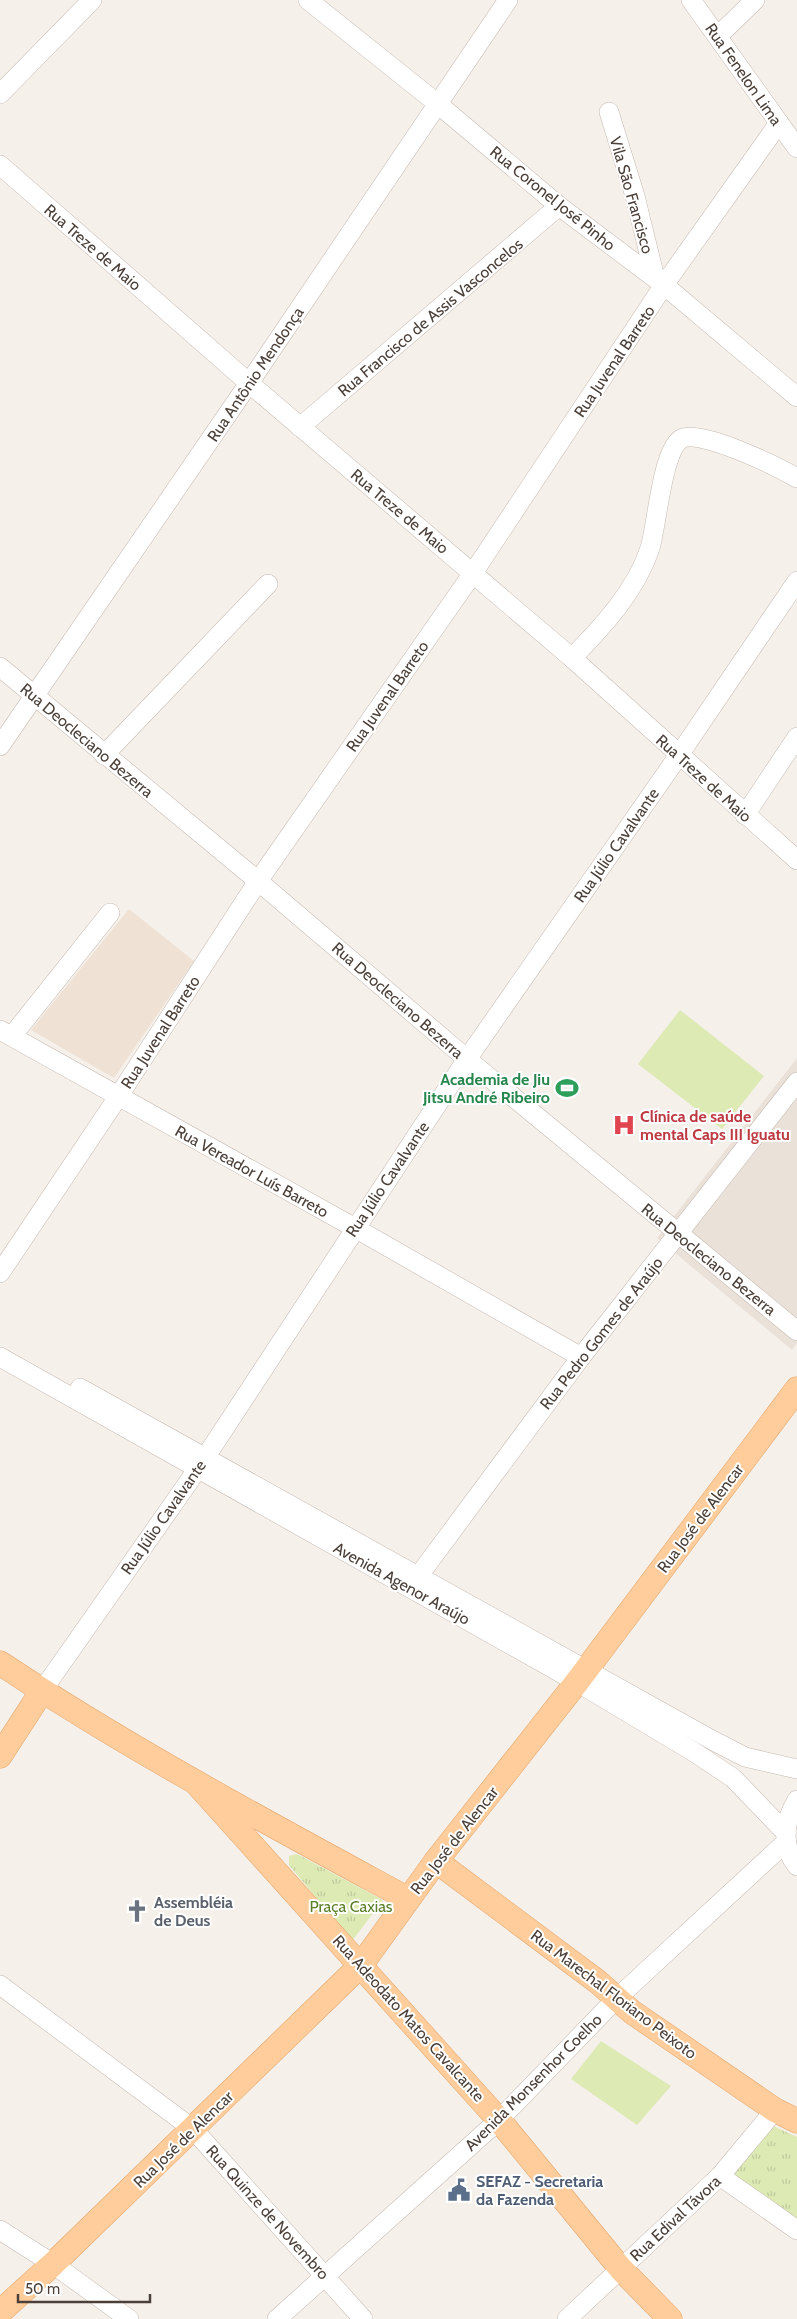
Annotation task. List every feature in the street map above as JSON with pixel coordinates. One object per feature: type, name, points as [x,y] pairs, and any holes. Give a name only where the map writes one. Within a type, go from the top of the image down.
[{"type":"main road","name":"Rua José de Alencar","points":[[0,2312],[53,2264],[361,1965],[436,1861],[582,1675],[797,1389]]},
{"type":"main road","name":"Rua Adeodato Matos Cavalcante","points":[[0,1663],[42,1691],[197,1784],[408,1900]]},
{"type":"main road","name":"Rua Júlio Cavalvante","points":[[0,1756],[42,1691]]},
{"type":"main road","name":"Rua Adeodato Matos Cavalcante","points":[[197,1784],[499,2120],[621,2269],[670,2319]]},
{"type":"main road","name":"Rua Marechal Floriano Peixoto","points":[[436,1861],[598,1982],[616,1999],[775,2110],[797,2121]]},
{"type":"street","points":[[0,94],[92,0]]},
{"type":"street","name":"Rua Coronel José Pinho","points":[[308,0],[438,104],[559,206],[660,282],[797,398]]},
{"type":"street","name":"Rua Antônio Mendonça","points":[[0,746],[36,696],[508,0]]},
{"type":"street","name":"Rua Fenelon Lima","points":[[691,0],[797,148]]},
{"type":"street","points":[[718,36],[754,0]]},
{"type":"street","name":"Vila São Francisco","points":[[609,112],[660,282]]},
{"type":"street","name":"Rua Juvenal Barreto","points":[[0,1273],[118,1097],[258,881],[473,573],[660,282],[779,123]]},
{"type":"street","name":"Rua Treze de Maio","points":[[0,165],[300,427],[572,658],[797,860]]},
{"type":"street","name":"Rua Francisco de Assis Vasconcelos","points":[[300,427],[559,206]]},
{"type":"street","points":[[572,658],[618,606],[638,577],[651,545],[667,465],[672,451],[680,440],[687,437],[696,437],[724,445],[770,463],[797,478]]},
{"type":"street","name":"Rua Júlio Cavalvante","points":[[42,1691],[201,1464],[467,1059],[679,755],[797,581]]},
{"type":"street","points":[[104,755],[268,584]]},
{"type":"street","name":"Rua Deocleciano Bezerra","points":[[0,667],[258,881],[467,1059],[797,1331]]},
{"type":"street","points":[[745,815],[797,737]]},
{"type":"street","points":[[6,1033],[110,913]]},
{"type":"street","name":"Rua Vereador Luís Barreto","points":[[6,1033],[581,1357]]},
{"type":"street","name":"Rua Pedro Gomes de Araújo","points":[[414,1582],[581,1357],[797,1082]]},
{"type":"street","name":"Avenida Agenor Araújo","points":[[0,1343],[201,1464]]},
{"type":"street","name":"Avenida Agenor Araújo","points":[[0,1357],[201,1464],[582,1675],[745,1757],[797,1769]]},
{"type":"street","name":"Avenida Agenor Araújo","points":[[582,1675],[733,1778],[786,1838],[789,1855],[797,1866]]},
{"type":"street","points":[[786,1838],[790,1813],[797,1800]]},
{"type":"street","name":"Avenida Monsenhor Coelho","points":[[277,2319],[499,2120],[616,1999],[786,1838]]},
{"type":"street","name":"Rua Quinze de Novembro","points":[[0,1985],[193,2129],[363,2319]]},
{"type":"street","name":"Rua Edival Távora","points":[[567,2319],[720,2176],[775,2110]]},
{"type":"street","points":[[720,2176],[797,2230]]},
{"type":"street","points":[[0,2230],[53,2264],[130,2319]]},
{"type":"shaded area","points":[[129,909],[194,961],[114,1078],[31,1030]]},
{"type":"shaded area","points":[[797,1058],[797,1343],[792,1350],[657,1238]]},
{"type":"green space","points":[[680,1010],[764,1076],[722,1129],[638,1064]]},
{"type":"green space","name":"Praça Caxias","points":[[297,1854],[383,1900],[352,1941],[289,1865],[289,1856]]},
{"type":"green space","points":[[601,2041],[671,2086],[637,2125],[571,2079]]},
{"type":"green space","points":[[771,2125],[797,2137],[797,2224],[729,2177]]},
{"type":"place","name":"Academia de Jiu Jitsu André Ribeiro","points":[[567,1088]]},
{"type":"place","name":"Clínica de saúde mental Caps III Iguatu","points":[[624,1125]]},
{"type":"place","name":"Assembléia de Deus","points":[[137,1911]]},
{"type":"place","name":"SEFAZ - Secretaria da Fazenda","points":[[459,2190]]}]
